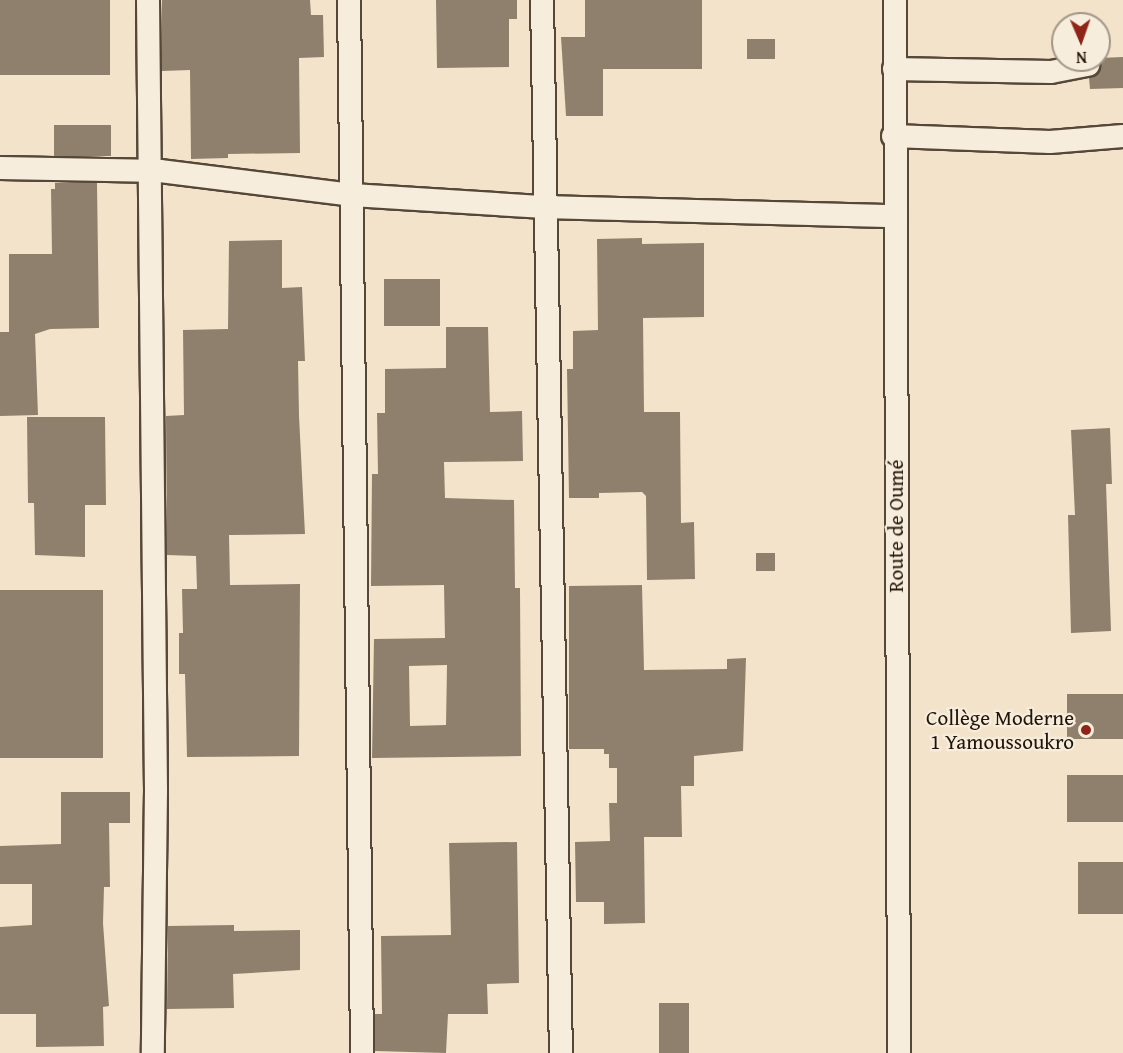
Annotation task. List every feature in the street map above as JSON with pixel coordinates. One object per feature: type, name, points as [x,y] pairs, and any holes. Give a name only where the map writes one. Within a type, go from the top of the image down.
[{"type":"street","points":[[148,0],[156,790],[153,1053]]},
{"type":"street","points":[[349,0],[362,1053]]},
{"type":"street","points":[[542,0],[561,1053]]},
{"type":"street","name":"Route de Oumé","points":[[895,0],[893,136],[899,1053]]},
{"type":"street","points":[[894,69],[1051,72]]},
{"type":"street","points":[[893,136],[1050,142],[1123,136]]},
{"type":"street","points":[[0,168],[151,171],[352,195],[544,207],[894,216]]},
{"type":"building","points":[[0,0],[110,0],[110,75],[0,75]]},
{"type":"building","points":[[162,0],[310,0],[311,15],[323,15],[324,57],[299,58],[300,153],[228,154],[228,158],[191,159],[190,70],[162,71]]},
{"type":"building","points":[[436,0],[517,0],[517,19],[509,19],[509,67],[437,68]]},
{"type":"building","points":[[585,0],[702,0],[702,69],[603,69],[603,116],[566,116],[561,37],[585,37]]},
{"type":"building","points":[[747,39],[775,39],[775,59],[747,59]]},
{"type":"building","points":[[1123,57],[1123,88],[1090,89],[1089,78],[1097,72],[1111,72],[1111,58]]},
{"type":"building","points":[[54,125],[111,125],[111,156],[54,156]]},
{"type":"building","points":[[55,183],[97,183],[99,328],[50,329],[35,334],[38,415],[0,416],[0,332],[9,332],[9,254],[52,254],[51,189],[55,189]]},
{"type":"building","points":[[642,238],[642,244],[704,243],[704,317],[643,318],[644,412],[680,412],[681,523],[694,522],[695,579],[647,580],[646,496],[642,492],[599,493],[599,498],[569,498],[567,369],[573,369],[573,331],[598,330],[597,239]]},
{"type":"building","points":[[282,240],[282,288],[302,287],[305,361],[298,361],[305,534],[229,535],[230,585],[300,584],[299,756],[187,757],[185,674],[179,674],[179,633],[183,633],[182,589],[197,589],[196,556],[167,555],[166,416],[184,415],[183,330],[228,329],[229,241]]},
{"type":"building","points":[[384,279],[440,279],[440,326],[384,326]]},
{"type":"building","points":[[446,327],[488,327],[490,412],[522,411],[523,461],[444,462],[445,498],[514,500],[515,588],[520,588],[521,756],[372,758],[374,639],[445,638],[444,585],[371,586],[372,474],[378,474],[377,413],[385,413],[385,369],[446,368]],"holes":[[[447,665],[446,725],[410,726],[409,666]]]},
{"type":"building","points":[[27,417],[105,417],[106,505],[85,505],[85,557],[35,555],[34,503],[28,503]]},
{"type":"building","points":[[1110,428],[1112,484],[1106,484],[1111,631],[1071,633],[1068,515],[1075,515],[1071,430]]},
{"type":"building","points":[[756,553],[775,553],[775,571],[756,571]]},
{"type":"building","points":[[642,585],[644,670],[727,669],[727,659],[746,658],[743,751],[694,756],[694,786],[681,786],[682,837],[644,837],[645,923],[604,924],[604,902],[576,902],[575,842],[610,841],[609,803],[617,803],[617,768],[609,768],[609,754],[604,754],[604,749],[569,749],[569,586]]},
{"type":"building","points":[[0,590],[103,590],[103,758],[0,758]]},
{"type":"building","points":[[1067,694],[1123,694],[1123,739],[1067,739]]},
{"type":"building","points":[[1067,775],[1123,775],[1123,822],[1067,822]]},
{"type":"building","points":[[61,792],[130,792],[130,823],[109,823],[110,887],[104,887],[103,923],[109,1006],[103,1007],[104,1046],[36,1047],[36,1014],[0,1014],[0,927],[32,925],[32,884],[0,884],[0,846],[61,844]]},
{"type":"building","points":[[517,842],[519,983],[487,984],[488,1014],[448,1014],[446,1053],[375,1051],[375,1014],[382,1014],[381,936],[451,935],[449,843]]},
{"type":"building","points":[[1078,862],[1123,862],[1123,914],[1078,914]]},
{"type":"building","points":[[234,925],[234,931],[300,930],[300,970],[233,974],[234,1008],[167,1009],[168,926]]},
{"type":"building","points":[[659,1003],[689,1003],[689,1053],[659,1053]]},
{"type":"place","name":"Collège Moderne 1 Yamoussoukro","points":[[1086,730]]}]
